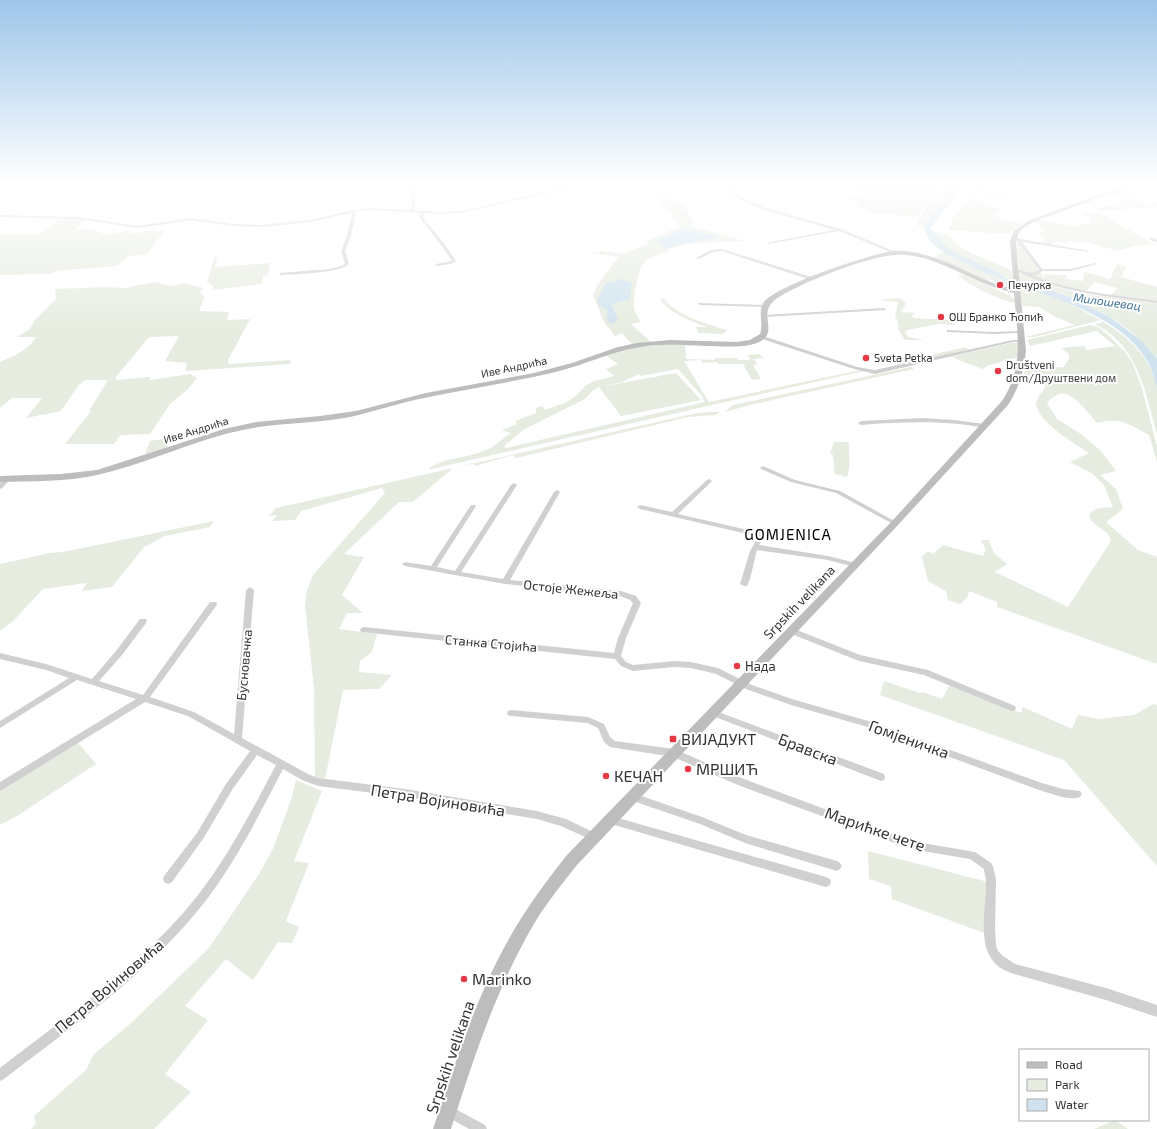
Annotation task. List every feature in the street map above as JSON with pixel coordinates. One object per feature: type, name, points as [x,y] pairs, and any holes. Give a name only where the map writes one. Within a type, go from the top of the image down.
[{"type":"main road","name":"Srpskih velikana","points":[[442,1129],[481,1016],[497,976],[526,922],[556,878],[895,523],[939,473],[985,426],[1005,403],[1015,385],[1021,367],[1022,336],[1018,294],[1018,272],[1013,245],[1014,235]]},
{"type":"main road","points":[[761,338],[766,330],[764,316],[765,306],[767,302],[779,294],[848,265],[896,253],[912,254],[937,261],[990,285],[1013,290],[1018,294]]},
{"type":"main road","points":[[999,288],[1013,296],[1018,294]]},
{"type":"main road","name":"Иве Андрића","points":[[0,479],[59,478],[93,473],[127,464],[198,439],[230,430],[256,425],[320,419],[356,413],[426,395],[545,372],[630,346],[666,343],[739,344],[754,342],[761,338]]},
{"type":"street","points":[[282,274],[332,270],[345,266],[347,264],[343,251],[349,235]]},
{"type":"street","points":[[436,235],[444,244],[454,261],[438,265]]},
{"type":"street","points":[[770,243],[815,235]]},
{"type":"street","points":[[851,235],[896,253]]},
{"type":"street","points":[[1015,235],[1041,270]]},
{"type":"street","points":[[1150,238],[1157,242]]},
{"type":"street","points":[[1019,240],[1088,251]]},
{"type":"street","points":[[698,258],[712,251],[722,250],[813,279]]},
{"type":"street","points":[[1018,272],[1035,274],[1041,270],[1071,270],[1094,264]]},
{"type":"street","points":[[1018,272],[1056,286],[1076,291],[1157,302]]},
{"type":"street","points":[[700,304],[765,306]]},
{"type":"street","points":[[764,316],[884,309]]},
{"type":"street","points":[[949,331],[1022,336]]},
{"type":"street","points":[[761,338],[856,368],[875,372],[1013,341],[1022,336]]},
{"type":"street","points":[[861,424],[942,419],[985,426]]},
{"type":"street","points":[[763,468],[793,481],[838,492],[895,523]]},
{"type":"street","points":[[0,487],[9,478]]},
{"type":"street","points":[[674,515],[675,512],[709,480]]},
{"type":"street","points":[[457,573],[514,484]]},
{"type":"street","name":"Остоје Жежеља","points":[[505,582],[557,492]]},
{"type":"street","points":[[433,568],[473,506]]},
{"type":"street","points":[[640,507],[757,534],[760,539],[750,556],[750,570],[744,584]]},
{"type":"street","points":[[755,547],[828,558],[854,565]]},
{"type":"street","name":"Остоје Жежеља","points":[[406,564],[505,582],[593,590],[621,594],[633,598],[637,603],[636,607],[622,638],[617,656]]},
{"type":"street","name":"Бусновачка","points":[[238,740],[250,590]]},
{"type":"street","points":[[0,786],[145,698],[213,604]]},
{"type":"street","points":[[93,683],[119,653],[143,621]]},
{"type":"street","name":"Станка Стојића","points":[[364,630],[617,656]]},
{"type":"street","points":[[792,631],[859,658],[925,672],[1012,708]]},
{"type":"street","name":"Петра Војиновића","points":[[0,656],[16,659],[76,677],[191,714],[281,764],[318,782],[406,793],[537,815],[563,822],[594,837]]},
{"type":"street","points":[[617,656],[623,664],[633,668],[674,664],[691,665],[718,671],[742,683]]},
{"type":"street","points":[[0,725],[76,677]]},
{"type":"street","name":"Гомјеничка","points":[[742,683],[791,702],[872,725],[1042,787],[1064,793],[1077,794]]},
{"type":"street","name":"Марићке чете","points":[[511,713],[588,720],[601,726],[607,739],[613,744],[674,753],[741,782],[900,841],[977,857],[988,866],[991,880],[991,946],[997,958],[1003,964],[1014,969],[1106,994],[1157,1011]]},
{"type":"street","name":"Бравска","points":[[713,713],[881,777]]},
{"type":"street","points":[[168,879],[200,836],[229,787],[256,749]]},
{"type":"street","name":"Петра Војиновића","points":[[0,1074],[139,965],[172,933],[201,899],[240,841],[281,764]]},
{"type":"street","points":[[633,797],[702,821],[745,839],[837,866]]},
{"type":"street","points":[[611,820],[826,882]]},
{"type":"street","points":[[448,1111],[481,1129]]},
{"type":"green space","points":[[0,235],[161,235],[147,254],[129,256],[117,266],[55,271],[52,274],[0,275]]},
{"type":"green space","points":[[661,235],[668,235],[656,240],[666,248],[719,237],[710,235],[722,235],[745,241],[694,243],[667,249],[669,251],[646,261],[640,272],[634,298],[634,310],[641,322],[631,324],[651,342],[633,344],[622,333],[615,336],[604,322],[593,295],[597,286],[618,257],[581,251],[598,253],[600,251],[623,254],[649,243],[646,241]],"holes":[[[606,283],[610,304],[616,313],[608,321],[607,310],[598,305],[597,300]]]},
{"type":"green space","points":[[937,235],[952,237],[957,244],[967,251],[1011,270],[1013,280],[952,251],[939,239]]},
{"type":"green space","points":[[1040,235],[1137,235],[1157,246],[1136,245],[1118,251],[1082,241],[1081,243],[1068,241],[1066,243],[1055,241],[1051,245],[1043,244],[1045,237],[1040,236]]},
{"type":"green space","points":[[1015,237],[1039,271],[1035,273],[1020,271],[1015,246]]},
{"type":"green space","points":[[944,252],[998,278],[1013,283],[1014,289],[1002,288],[1007,286],[989,279],[984,281],[935,256]]},
{"type":"green space","points":[[215,256],[217,256],[215,267],[270,263],[268,275],[263,276],[262,284],[213,290],[213,286],[207,282]]},
{"type":"green space","points":[[1117,264],[1126,267],[1121,277],[1157,287],[1157,302],[1110,296],[1117,288],[1094,282],[1085,293],[1053,286],[1082,294],[1157,303],[1157,309],[1066,296],[1030,282],[1019,280],[1018,273],[1030,277],[1028,275],[1041,272],[1044,278],[1044,274],[1066,275],[1067,279],[1083,281],[1084,272],[1110,279]]},
{"type":"green space","points":[[958,275],[964,275],[1009,295],[1015,299],[1014,303],[984,292]]},
{"type":"green space","points":[[155,282],[170,286],[185,283],[203,288],[200,293],[205,296],[199,311],[229,312],[227,320],[250,319],[228,360],[229,364],[291,360],[290,364],[187,371],[185,370],[187,363],[165,361],[179,336],[149,337],[115,378],[117,380],[150,377],[150,380],[190,374],[197,378],[188,389],[170,404],[150,434],[120,435],[114,444],[65,444],[91,411],[89,411],[108,380],[85,380],[78,386],[61,411],[26,418],[42,398],[12,398],[0,408],[0,362],[20,352],[33,342],[36,337],[17,337],[30,329],[34,321],[56,299],[55,289],[105,287],[127,288]]},
{"type":"green space","points":[[1019,285],[1064,301],[1101,320],[1034,337],[1025,337],[1075,325],[1054,316],[1039,307],[1022,306]]},
{"type":"green space","points":[[900,298],[906,303],[901,312],[916,313],[912,315],[914,318],[951,320],[955,325],[939,324],[907,330],[905,332],[908,337],[924,340],[905,340],[899,330],[897,319],[895,319],[898,302],[876,300]]},
{"type":"green space","points":[[1072,298],[1157,310],[1157,359],[1146,345],[1126,327],[1111,317],[1083,305]]},
{"type":"green space","points":[[660,299],[665,299],[670,305],[684,315],[727,330],[723,334],[698,333],[696,327],[707,327],[675,313]]},
{"type":"green space","points":[[1104,322],[1122,334],[1138,349],[1150,367],[1157,388],[1157,434],[1144,387],[1131,357],[1110,333],[1095,324]]},
{"type":"green space","points":[[1090,325],[1098,327],[1108,335],[1125,352],[1133,364],[1141,385],[1157,446],[1157,462],[1149,435],[1136,428],[1119,421],[1097,423],[1075,399],[1064,394],[1056,395],[1047,403],[1057,419],[1081,434],[1100,450],[1116,471],[1100,475],[1116,489],[1123,509],[1106,522],[1138,550],[1157,557],[1157,664],[997,607],[997,602],[969,591],[968,596],[961,604],[948,600],[946,591],[928,581],[922,557],[928,551],[933,554],[943,545],[983,556],[986,550],[981,540],[989,540],[994,553],[1007,564],[995,572],[1068,607],[1111,541],[1107,533],[1093,522],[1090,515],[1097,509],[1113,507],[1104,485],[1093,474],[1070,462],[1089,453],[1058,432],[1043,418],[1038,411],[1036,402],[1046,385],[1039,382],[1041,378],[1024,374],[1029,362],[1051,368],[1064,367],[1069,358],[1069,354],[1061,348],[1084,346],[1087,350],[1115,346],[1097,331],[1030,346],[1027,340]]},
{"type":"green space","points":[[1011,343],[1018,343],[1018,357],[987,366],[983,369],[951,357]]},
{"type":"green space","points":[[685,344],[686,359],[715,360],[715,358],[737,358],[738,360],[750,360],[748,355],[760,354],[762,357],[765,357],[754,359],[757,364],[753,365],[761,379],[752,380],[743,364],[718,364],[717,362],[702,363],[701,360],[684,361],[709,402],[861,370],[864,371],[427,470],[447,460],[477,454],[487,450],[511,433],[502,430],[517,424],[515,421],[536,413],[536,408],[542,406],[545,410],[565,403],[576,396],[585,386],[594,381],[614,376],[606,369],[618,364],[605,355],[637,346]],"holes":[[[678,369],[701,395],[705,402],[506,448],[504,446],[523,430],[585,399],[592,391],[599,387],[621,416],[701,400],[676,373],[600,387],[622,382],[639,374],[640,376]]]},
{"type":"green space","points":[[966,347],[968,350],[898,365],[896,363]]},
{"type":"green space","points":[[911,367],[914,369],[750,405],[725,412],[733,405]]},
{"type":"green space","points":[[720,412],[716,415],[688,417],[516,458],[513,455],[475,466],[473,463],[697,413]]},
{"type":"green space","points":[[169,438],[167,448],[145,454],[150,441]]},
{"type":"green space","points":[[834,442],[849,442],[850,464],[847,477],[835,474],[833,455],[830,453]]},
{"type":"green space","points":[[453,468],[413,502],[399,502],[344,554],[364,557],[342,595],[363,613],[347,613],[339,629],[377,634],[372,652],[360,661],[359,672],[392,675],[379,689],[343,690],[325,779],[315,777],[314,688],[305,606],[307,590],[313,575],[385,493],[382,488],[301,511],[295,520],[272,521],[277,515],[269,516],[276,508]]},
{"type":"green space","points":[[214,521],[210,527],[165,536],[144,547],[112,587],[82,591],[87,583],[43,589],[12,622],[0,631],[0,564]]},
{"type":"green space","points":[[884,681],[942,699],[950,684],[1021,713],[1023,707],[1072,729],[1078,715],[1099,719],[1134,715],[1153,704],[1157,705],[1157,866],[1064,760],[880,695]]},
{"type":"green space","points":[[78,743],[96,764],[17,816],[0,825],[0,790]]},
{"type":"green space","points":[[296,780],[322,791],[294,861],[309,863],[286,921],[299,927],[292,943],[278,942],[253,980],[226,959],[185,1006],[208,1020],[165,1074],[191,1092],[154,1129],[31,1129],[36,1124],[34,1116],[86,1070],[94,1054],[130,1024],[209,948],[259,874],[273,849],[291,800]]},
{"type":"green space","points":[[868,851],[988,882],[987,934],[892,899],[891,886],[869,879]]},
{"type":"green space","points":[[1113,1121],[1116,1121],[1128,1129],[1094,1129]]},
{"type":"water","points":[[668,235],[710,235],[720,237],[666,248],[656,240]]},
{"type":"water","points":[[926,235],[936,235],[942,243],[956,253],[998,272],[1006,278],[1030,282],[1066,296],[1111,302],[1072,298],[1110,317],[1142,341],[1157,359],[1157,388],[1148,362],[1134,343],[1118,329],[1100,318],[1059,299],[993,276],[978,269],[947,254],[933,244]]},
{"type":"water","points":[[622,279],[632,283],[630,299],[611,304],[618,318],[613,324],[611,324],[607,321],[607,310],[598,305],[597,300],[606,283]]},
{"type":"water","points":[[1121,304],[1157,309],[1157,310]]},
{"type":"place","name":"Печурка","points":[[1000,285]]},
{"type":"place","name":"ОШ Бранко Ћопић","points":[[941,317]]},
{"type":"place","name":"Sveta Petka","points":[[866,358]]},
{"type":"place","name":"Društveni dom/Друштвени дом","points":[[998,371]]},
{"type":"place","name":"Нада","points":[[737,666]]},
{"type":"place","name":"ВИЈАДУКТ","points":[[673,739]]},
{"type":"place","name":"МРШИЋ","points":[[688,769]]},
{"type":"place","name":"КЕЧАН","points":[[606,776]]},
{"type":"place","name":"Marinko","points":[[464,979]]},
{"type":"district","name":"GOMJENICA","points":[[788,535]]},
{"type":"water label","name":"Милошевац","points":[[1107,302]]}]
